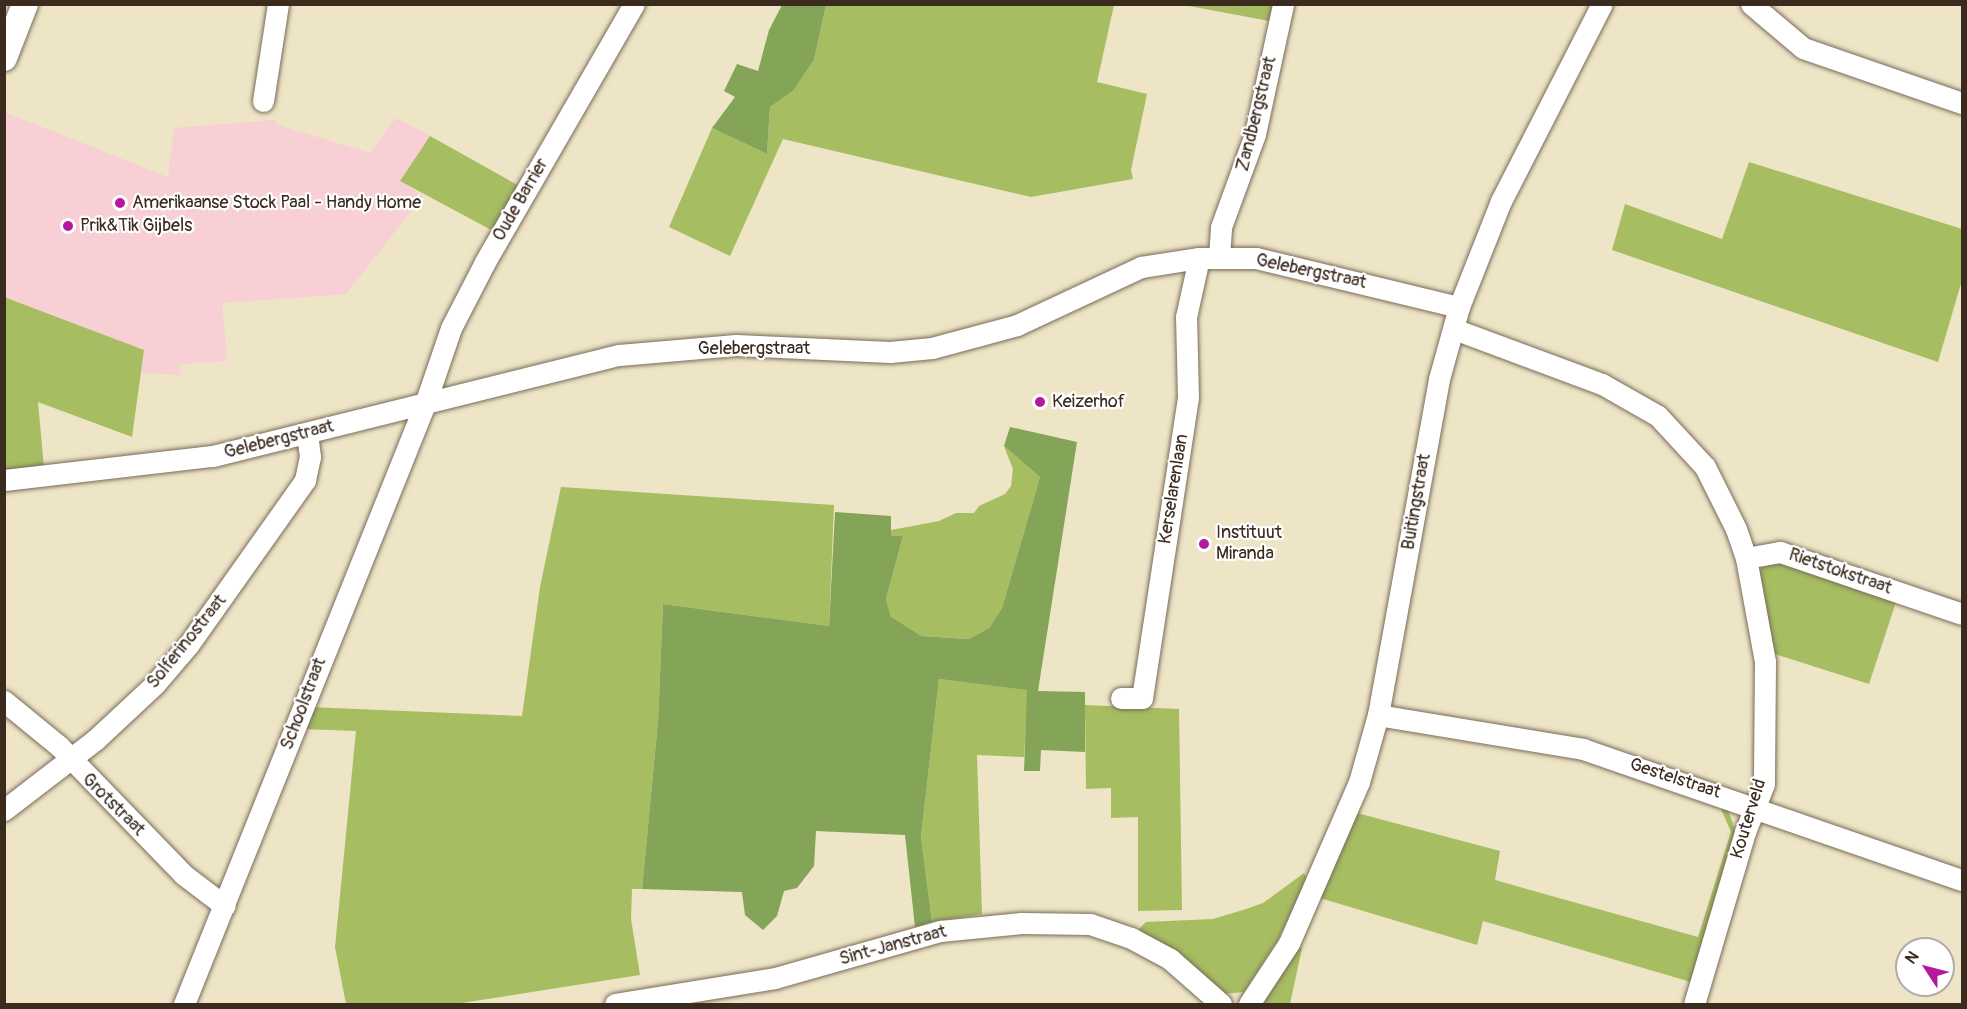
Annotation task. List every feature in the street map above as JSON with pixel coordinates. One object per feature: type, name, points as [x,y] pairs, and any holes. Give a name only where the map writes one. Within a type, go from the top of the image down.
[{"type":"main road","points":[[4,11],[7,4]]},
{"type":"main road","points":[[4,58],[25,4]]},
{"type":"street","points":[[263,100],[278,4]]},
{"type":"street","name":"Oude Barrier","points":[[425,404],[451,328],[485,262],[634,4]]},
{"type":"street","name":"Zandbergstraat","points":[[1209,258],[1255,134],[1283,4]]},
{"type":"street","name":"Buitingstraat","points":[[1249,1005],[1303,913],[1359,782],[1378,715],[1439,379],[1459,307],[1501,201],[1602,4]]},
{"type":"street","points":[[1751,4],[1803,48],[1962,103]]},
{"type":"street","name":"Gelebergstraat","points":[[4,480],[213,456],[619,355],[736,345],[890,352],[932,348],[1017,325],[1141,267],[1209,258],[1256,258],[1459,307]]},
{"type":"street","name":"Kerselarenlaan","points":[[1121,698],[1142,698],[1188,398],[1186,318],[1209,258]]},
{"type":"street","points":[[1454,329],[1602,384],[1658,416],[1705,467],[1746,558]]},
{"type":"street","name":"Schoolstraat","points":[[184,1005],[425,404]]},
{"type":"street","name":"Solferinostraat","points":[[4,810],[70,759],[156,684],[209,618],[305,480],[310,457],[307,434]]},
{"type":"street","name":"Rietstokstraat","points":[[1746,558],[1780,552],[1962,614]]},
{"type":"street","name":"Kouterveld","points":[[1695,1005],[1745,832],[1764,783],[1765,662],[1746,558]]},
{"type":"street","name":"Grotstraat","points":[[4,701],[70,759],[184,875],[225,906]]},
{"type":"street","name":"Gestelstraat","points":[[1378,715],[1583,749],[1757,806],[1962,880]]},
{"type":"street","name":"Sint-Janstraat","points":[[615,1005],[775,978],[940,931],[1022,923],[1090,924],[1131,938],[1170,959],[1221,1005]]},
{"type":"shaded area","points":[[4,112],[168,177],[174,128],[275,120],[275,124],[370,153],[396,118],[430,136],[401,181],[423,196],[346,294],[222,303],[227,361],[179,364],[180,375],[141,373],[144,350],[5,297]]},
{"type":"green space","points":[[782,5],[826,5],[814,60],[793,91],[770,107],[767,154],[712,128],[735,97],[724,91],[737,64],[758,71],[769,30]]},
{"type":"green space","points":[[826,5],[1114,5],[1097,82],[1147,94],[1131,170],[1133,179],[1031,197],[783,139],[730,256],[669,227],[712,128],[767,154],[770,107],[793,91],[814,60]]},
{"type":"green space","points":[[1184,5],[1277,5],[1275,22]]},
{"type":"green space","points":[[430,136],[521,187],[495,232],[400,181]]},
{"type":"green space","points":[[1749,162],[1962,229],[1962,280],[1938,362],[1612,250],[1625,204],[1722,239]]},
{"type":"green space","points":[[4,297],[144,350],[132,437],[38,402],[44,468],[5,472]]},
{"type":"green space","points":[[1010,427],[1077,442],[1038,691],[1085,692],[1085,752],[1041,750],[1040,771],[1024,771],[1027,690],[939,679],[921,837],[932,922],[915,927],[905,835],[816,831],[814,866],[797,888],[784,891],[777,916],[763,930],[745,915],[742,892],[642,889],[658,721],[663,604],[829,626],[835,512],[891,516],[891,536],[903,536],[886,599],[891,617],[921,636],[969,639],[989,628],[1002,608],[1040,477],[1004,446]]},
{"type":"green space","points":[[1004,446],[1040,477],[1002,608],[989,628],[969,639],[921,636],[902,627],[891,617],[886,599],[903,536],[890,536],[891,530],[939,521],[956,513],[974,513],[979,506],[1005,494],[1011,486],[1013,469]]},
{"type":"green space","points":[[561,487],[834,505],[829,626],[663,604],[658,721],[642,889],[632,889],[631,919],[640,975],[455,1004],[346,1004],[335,947],[356,731],[302,729],[310,707],[522,716],[540,587]]},
{"type":"green space","points":[[1782,560],[1896,602],[1869,684],[1772,653],[1758,580],[1761,568]]},
{"type":"green space","points":[[939,679],[1028,690],[1024,757],[977,755],[982,914],[932,922],[921,837]]},
{"type":"green space","points":[[1085,705],[1179,709],[1182,910],[1138,911],[1138,817],[1111,818],[1111,788],[1086,789]]},
{"type":"green space","points":[[1727,806],[1737,836],[1691,982],[1483,921],[1477,945],[1320,898],[1357,813],[1500,851],[1495,880],[1698,937],[1731,832],[1721,809]]},
{"type":"green space","points":[[1304,873],[1307,879],[1278,940],[1244,992],[1224,994],[1139,929],[1146,922],[1213,919],[1243,910],[1263,903]]},
{"type":"green space","points":[[1297,947],[1302,948],[1290,1004],[1260,1004]]},
{"type":"place","name":"Amerikaanse Stock Paal - Handy Home","points":[[120,203]]},
{"type":"place","name":"Prik&Tik Gijbels","points":[[68,226]]},
{"type":"place","name":"Keizerhof","points":[[1040,402]]},
{"type":"place","name":"Instituut Miranda","points":[[1204,544]]}]
